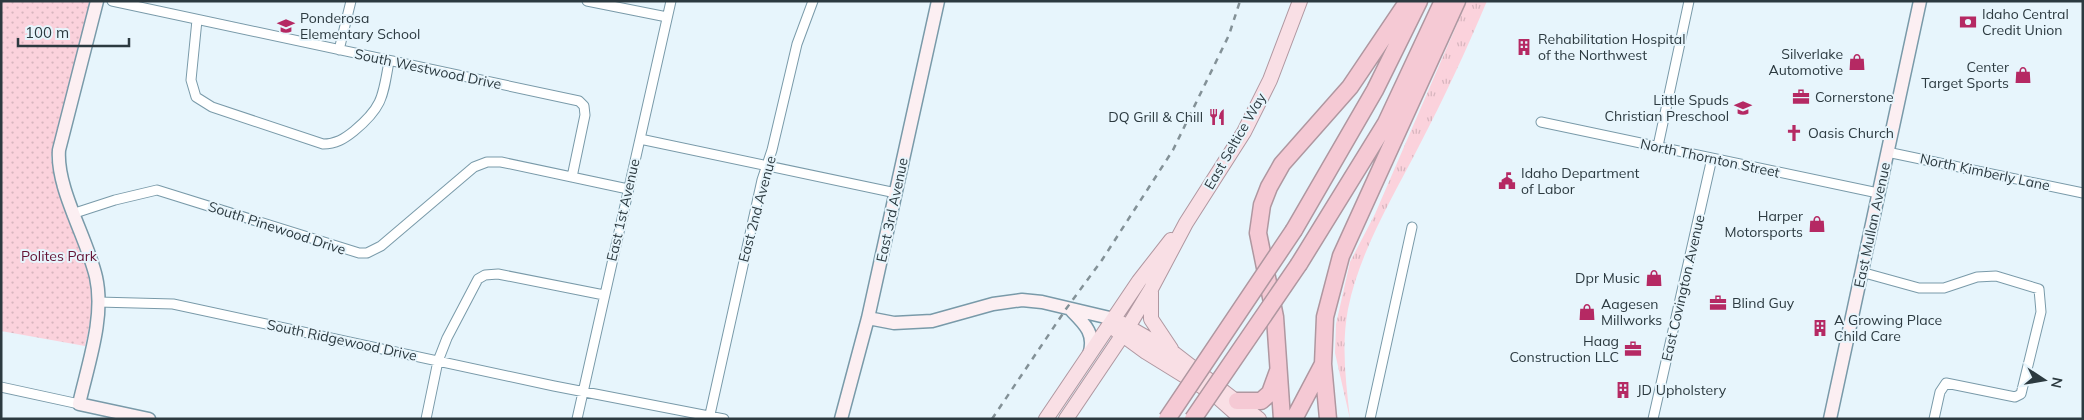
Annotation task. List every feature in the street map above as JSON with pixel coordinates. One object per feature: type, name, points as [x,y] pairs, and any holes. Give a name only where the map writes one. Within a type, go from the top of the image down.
[{"type":"highway","points":[[1282,419],[1275,317],[1258,233],[1265,196],[1282,164],[1350,87],[1408,1]]},
{"type":"highway","points":[[1167,419],[1294,230],[1375,90],[1419,1]]},
{"type":"highway","points":[[1193,419],[1299,264],[1386,123],[1443,1]]},
{"type":"highway","points":[[1328,419],[1323,364],[1325,317],[1341,256],[1457,1]]},
{"type":"highway","points":[[1294,419],[1323,364]]},
{"type":"highway","points":[[1237,401],[1261,401],[1270,394],[1279,367]]},
{"type":"main road","name":"East Seltice Way","points":[[1066,419],[1151,289],[1186,223],[1257,108],[1284,46],[1300,1]]},
{"type":"main road","name":"East Seltice Way","points":[[1046,419],[1139,281],[1186,223]]},
{"type":"main road","points":[[1151,289],[1149,300],[1151,319],[1175,354]]},
{"type":"main road","points":[[1112,322],[1125,331],[1175,354],[1260,419]]},
{"type":"main road","points":[[1125,331],[1146,352],[1214,394],[1242,419]]},
{"type":"main road","points":[[1104,363],[1119,350],[1132,349],[1146,352]]},
{"type":"main road","points":[[1053,419],[1064,392]]},
{"type":"street","points":[[79,404],[97,319],[96,277],[62,180],[58,162],[59,150],[97,1]]},
{"type":"street","name":"South Westwood Drive","points":[[112,1],[579,101],[584,106],[585,115],[572,177]]},
{"type":"street","points":[[339,50],[351,1]]},
{"type":"street","points":[[587,1],[667,17]]},
{"type":"street","name":"East 1st Avenue","points":[[577,419],[671,1]]},
{"type":"street","name":"East 2nd Avenue","points":[[709,417],[733,304],[797,44],[813,1]]},
{"type":"street","name":"East 3rd Avenue","points":[[841,419],[868,318],[938,1]]},
{"type":"street","points":[[1658,146],[1689,1]]},
{"type":"street","name":"East Mullan Avenue","points":[[1830,419],[1920,1]]},
{"type":"street","points":[[198,20],[191,80],[194,94],[200,101],[212,107],[323,144],[332,144],[343,140],[375,111],[384,90],[389,61]]},
{"type":"street","name":"North Thornton Street","points":[[1541,122],[1878,193]]},
{"type":"street","points":[[640,139],[896,193]]},
{"type":"street","name":"North Kimberly Lane","points":[[1887,152],[2083,193]]},
{"type":"street","name":"East Covington Avenue","points":[[1653,419],[1712,158]]},
{"type":"street","name":"South Pinewood Drive","points":[[75,213],[115,200],[157,190],[351,252],[367,253],[382,246],[469,172],[487,162],[501,162],[628,189]]},
{"type":"street","points":[[1370,419],[1412,227]]},
{"type":"street","points":[[1861,272],[1918,288],[1944,288],[1968,280],[1996,276],[2039,289],[2042,312],[2021,394],[2015,396],[1946,383],[1940,392],[1934,419]]},
{"type":"street","points":[[426,419],[438,361],[447,338],[478,279],[492,274],[604,296]]},
{"type":"street","points":[[868,318],[894,323],[932,321],[994,304],[1022,300],[1042,302],[1112,322]]},
{"type":"street","name":"South Ridgewood Drive","points":[[98,302],[174,304],[438,361],[724,419]]},
{"type":"street","points":[[1071,310],[1089,330],[1092,341],[1089,355]]},
{"type":"street","points":[[1,387],[79,404],[122,416],[149,419]]},
{"type":"green space","name":"Polites Park","points":[[1,1],[90,1],[51,158],[54,174],[82,249],[91,280],[92,305],[85,346],[1,331]]},
{"type":"green space","points":[[1467,1],[1487,1],[1446,92],[1378,225],[1353,287],[1345,337],[1345,364],[1350,419],[1335,353],[1336,324],[1350,262],[1375,214]]},
{"type":"railway","points":[[992,419],[1066,309],[1102,260],[1173,150],[1229,35],[1240,1]]},
{"type":"place","name":"Idaho Central Credit Union","points":[[1968,22]]},
{"type":"place","name":"Ponderosa Elementary School","points":[[286,26]]},
{"type":"place","name":"Rehabilitation Hospital of the Northwest","points":[[1524,47]]},
{"type":"place","name":"Silverlake Automotive","points":[[1857,62]]},
{"type":"place","name":"Center Target Sports","points":[[2023,75]]},
{"type":"place","name":"Cornerstone","points":[[1801,97]]},
{"type":"place","name":"Little Spuds Christian Preschool","points":[[1743,108]]},
{"type":"place","name":"DQ Grill & Chill","points":[[1217,117]]},
{"type":"place","name":"Oasis Church","points":[[1794,133]]},
{"type":"place","name":"Idaho Department of Labor","points":[[1507,181]]},
{"type":"place","name":"Harper Motorsports","points":[[1817,224]]},
{"type":"place","name":"Dpr Music","points":[[1654,278]]},
{"type":"place","name":"Blind Guy","points":[[1718,303]]},
{"type":"place","name":"Aagesen Millworks","points":[[1587,312]]},
{"type":"place","name":"A Growing Place Child Care","points":[[1820,328]]},
{"type":"place","name":"Haag Construction LLC","points":[[1633,349]]},
{"type":"place","name":"JD Upholstery","points":[[1623,390]]}]
